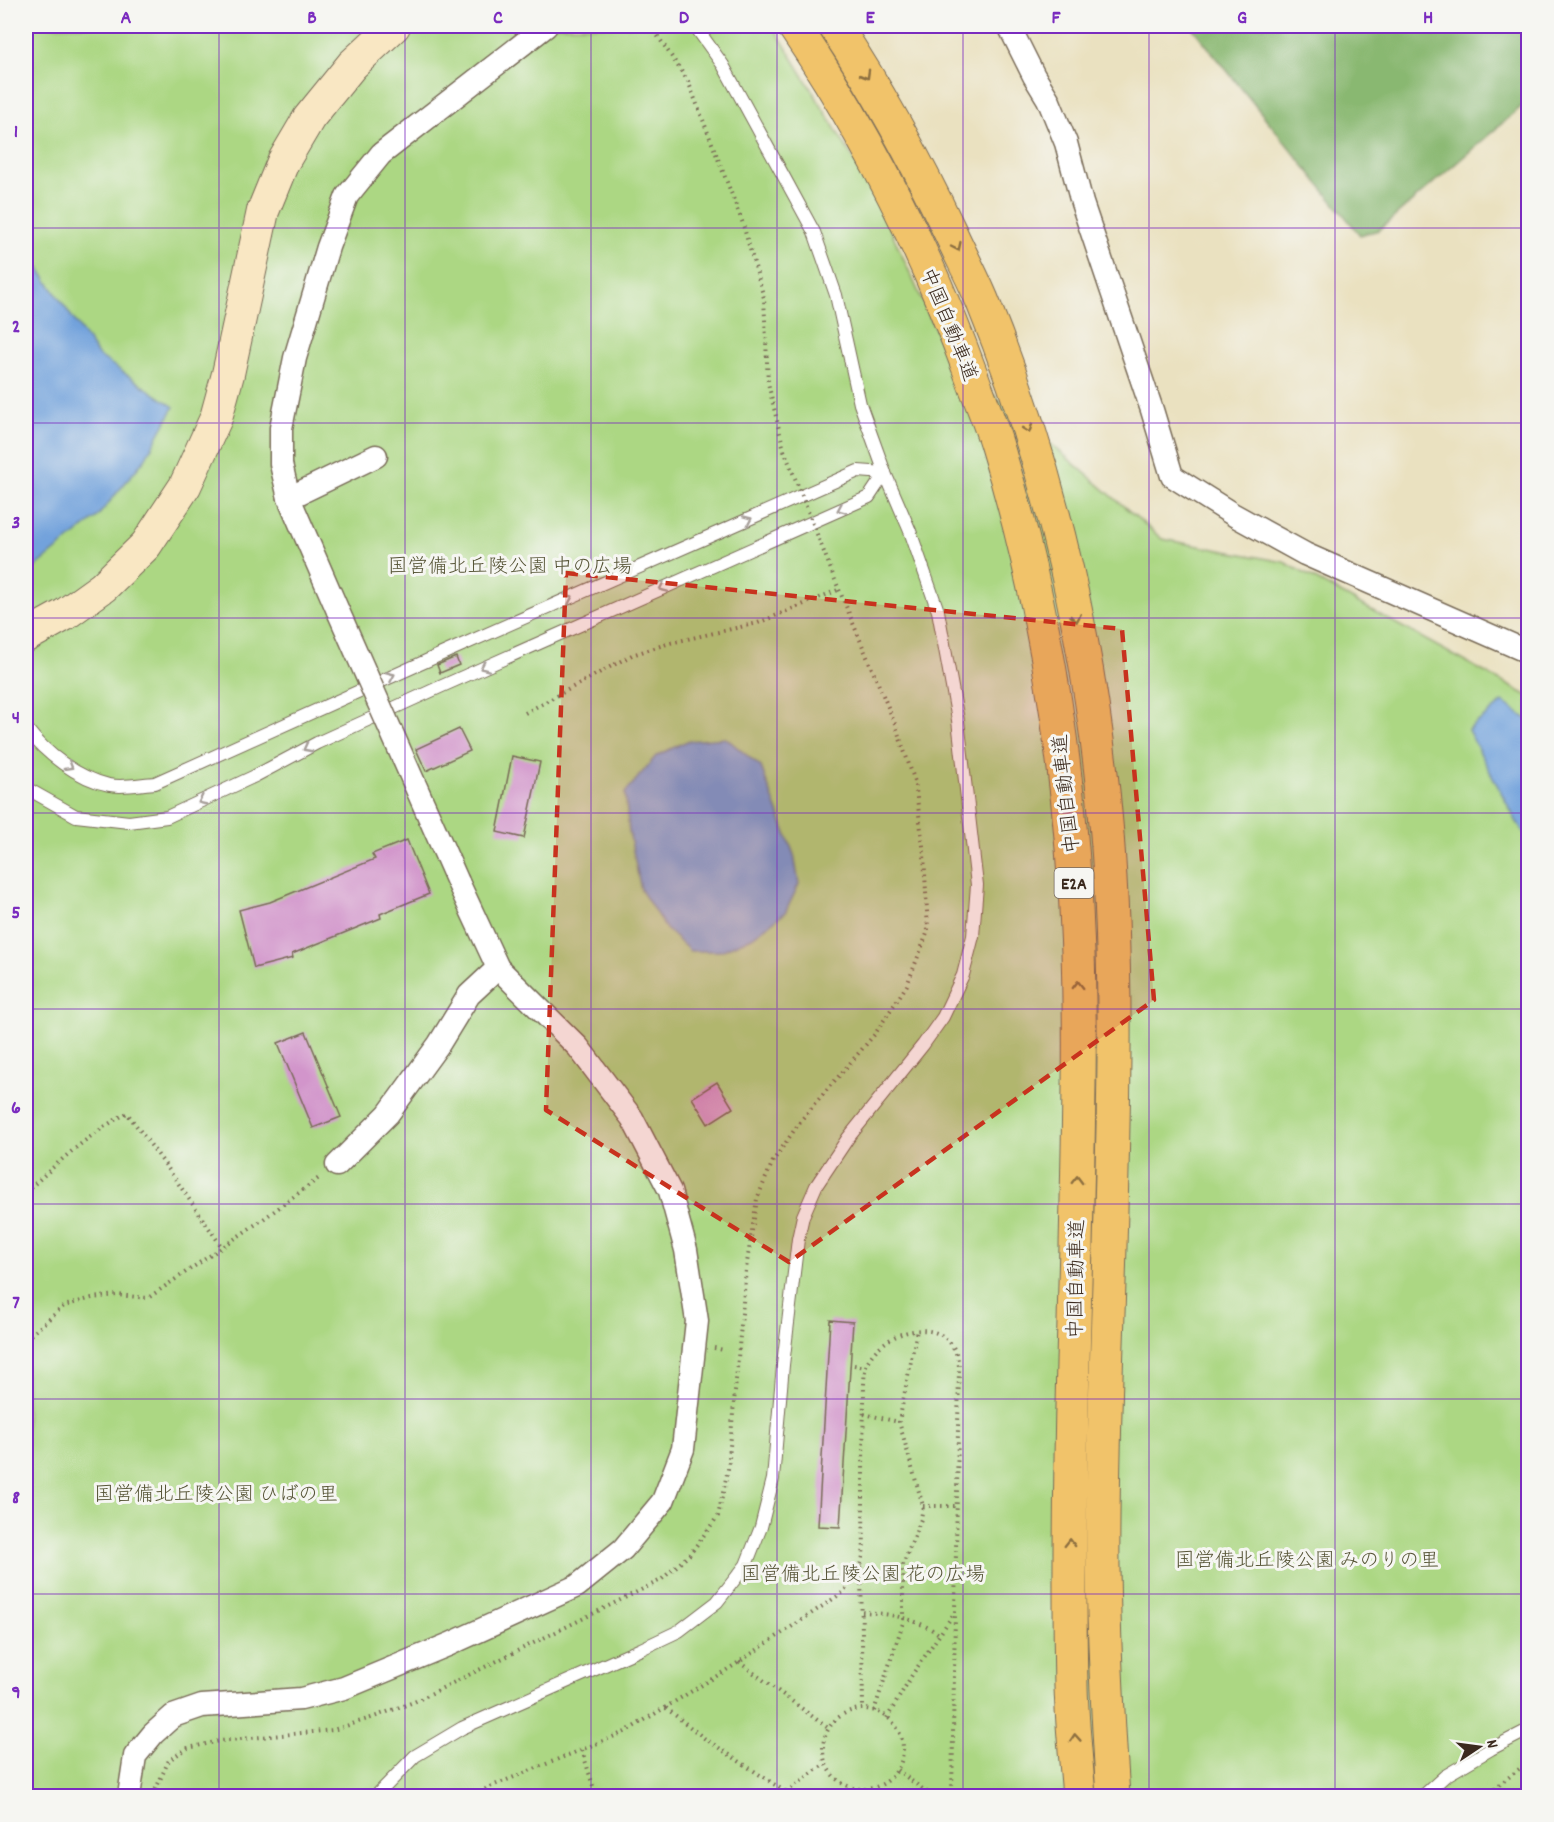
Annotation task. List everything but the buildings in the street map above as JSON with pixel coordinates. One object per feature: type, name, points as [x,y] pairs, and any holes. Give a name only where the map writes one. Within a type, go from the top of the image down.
[{"type":"highway","name":"中国自動車道","points":[[794,26],[825,71],[889,188],[948,310],[996,443],[1032,577],[1057,722],[1071,836],[1078,951],[1080,1085],[1070,1571],[1071,1692],[1079,1797]]},
{"type":"highway","name":"中国自動車道","points":[[835,26],[856,57],[922,173],[982,299],[1031,436],[1067,572],[1093,715],[1107,833],[1113,952],[1114,1084],[1103,1565],[1106,1691],[1113,1797]]},
{"type":"street","points":[[26,636],[64,615],[103,587],[146,545],[185,486],[216,418],[228,374],[263,211],[283,162],[316,109],[352,65],[394,26]]},
{"type":"street","points":[[129,1796],[135,1756],[153,1734],[173,1716],[202,1706],[301,1699],[333,1691],[450,1644],[577,1586],[623,1549],[663,1501],[683,1449],[697,1321],[686,1250],[670,1191],[632,1118],[578,1047],[498,968],[338,612],[289,498],[281,464],[281,428],[298,347],[328,247],[347,196],[381,154],[546,26]]},
{"type":"street","points":[[1009,26],[1048,99],[1066,143],[1082,203],[1172,476],[1305,554],[1528,652]]},
{"type":"street","points":[[289,498],[376,456]]},
{"type":"street","points":[[337,1165],[388,1114],[439,1044],[469,995],[498,968]]},
{"type":"lane","points":[[376,1797],[415,1756],[462,1728],[678,1631],[717,1602],[746,1565],[761,1527],[773,1479],[783,1365],[798,1239],[803,1216],[816,1186],[848,1138],[943,1017],[963,975],[974,936],[977,885],[958,720],[938,611],[910,531],[885,473],[860,404],[836,295],[814,232],[723,65],[695,26]]},
{"type":"lane","points":[[26,728],[47,753],[78,772],[110,785],[155,783],[858,471],[885,473]]},
{"type":"lane","points":[[26,788],[76,816],[129,822],[167,817],[255,776],[317,743],[430,691],[869,497],[885,473]]},
{"type":"lane","points":[[1423,1797],[1445,1776],[1528,1730]]},
{"type":"path","points":[[651,26],[688,81],[742,220],[764,298],[768,383],[784,450],[833,575]]},
{"type":"path","points":[[525,713],[632,655],[670,643],[758,623],[838,590]]},
{"type":"path","points":[[26,1192],[53,1165],[92,1135],[127,1113],[222,1247]]},
{"type":"path","points":[[26,1339],[64,1306],[92,1298],[117,1295],[148,1298],[337,1165]]},
{"type":"path","points":[[874,1711],[904,1618],[903,1565],[921,1519],[923,1506],[899,1422],[917,1329]]},
{"type":"path","points":[[864,1709],[861,1565],[866,1367],[867,1362],[887,1339],[917,1329],[931,1329],[942,1336],[958,1355],[952,1797]]},
{"type":"path","points":[[854,1365],[866,1367]]},
{"type":"path","points":[[864,1414],[899,1422]]},
{"type":"path","points":[[923,1506],[957,1506]]},
{"type":"path","points":[[475,1797],[487,1788],[625,1732],[666,1708],[842,1593],[861,1565]]},
{"type":"path","points":[[862,1612],[904,1618],[939,1634]]},
{"type":"path","points":[[887,1718],[955,1612]]},
{"type":"path","points":[[739,1662],[828,1728]]},
{"type":"path","points":[[666,1708],[704,1738],[784,1794],[792,1797]]},
{"type":"path","points":[[864,1709],[887,1718],[898,1730],[902,1740],[902,1761],[891,1779],[873,1789],[860,1790],[842,1784],[834,1777],[825,1764],[823,1749],[828,1728],[843,1714],[864,1709]]},
{"type":"path","points":[[582,1750],[593,1786],[599,1797]]},
{"type":"path","points":[[1485,1797],[1528,1762]]},
{"type":"path","points":[[784,1794],[825,1764]]},
{"type":"path","points":[[897,1770],[932,1797]]},
{"type":"path","points":[[858,1797],[860,1790]]},
{"type":"highlighted area","points":[[566,573],[1122,629],[1154,1000],[789,1262],[546,1110]]},
{"type":"green space","points":[[26,26],[773,26],[873,191],[947,355],[1162,539],[1284,562],[1528,696],[1528,1796],[26,1796]]},
{"type":"green space","points":[[1191,26],[1528,26],[1528,101],[1379,230],[1360,235]]},
{"type":"water","points":[[26,250],[98,355],[174,407],[145,459],[97,517],[26,573]]},
{"type":"water","points":[[1503,702],[1528,720],[1528,838],[1519,826],[1468,730]]},
{"type":"water","points":[[726,738],[761,767],[794,855],[799,884],[785,913],[752,937],[721,951],[690,951],[666,929],[641,890],[629,831],[625,793],[656,756],[687,741]]},
{"type":"park label","name":"国営備北丘陵公園 中の広場","points":[[510,565]]},
{"type":"park label","name":"国営備北丘陵公園 ひばの里","points":[[216,1493]]},
{"type":"park label","name":"国営備北丘陵公園 みのりの里","points":[[1307,1559]]},
{"type":"park label","name":"国営備北丘陵公園 花の広場","points":[[863,1573]]}]
